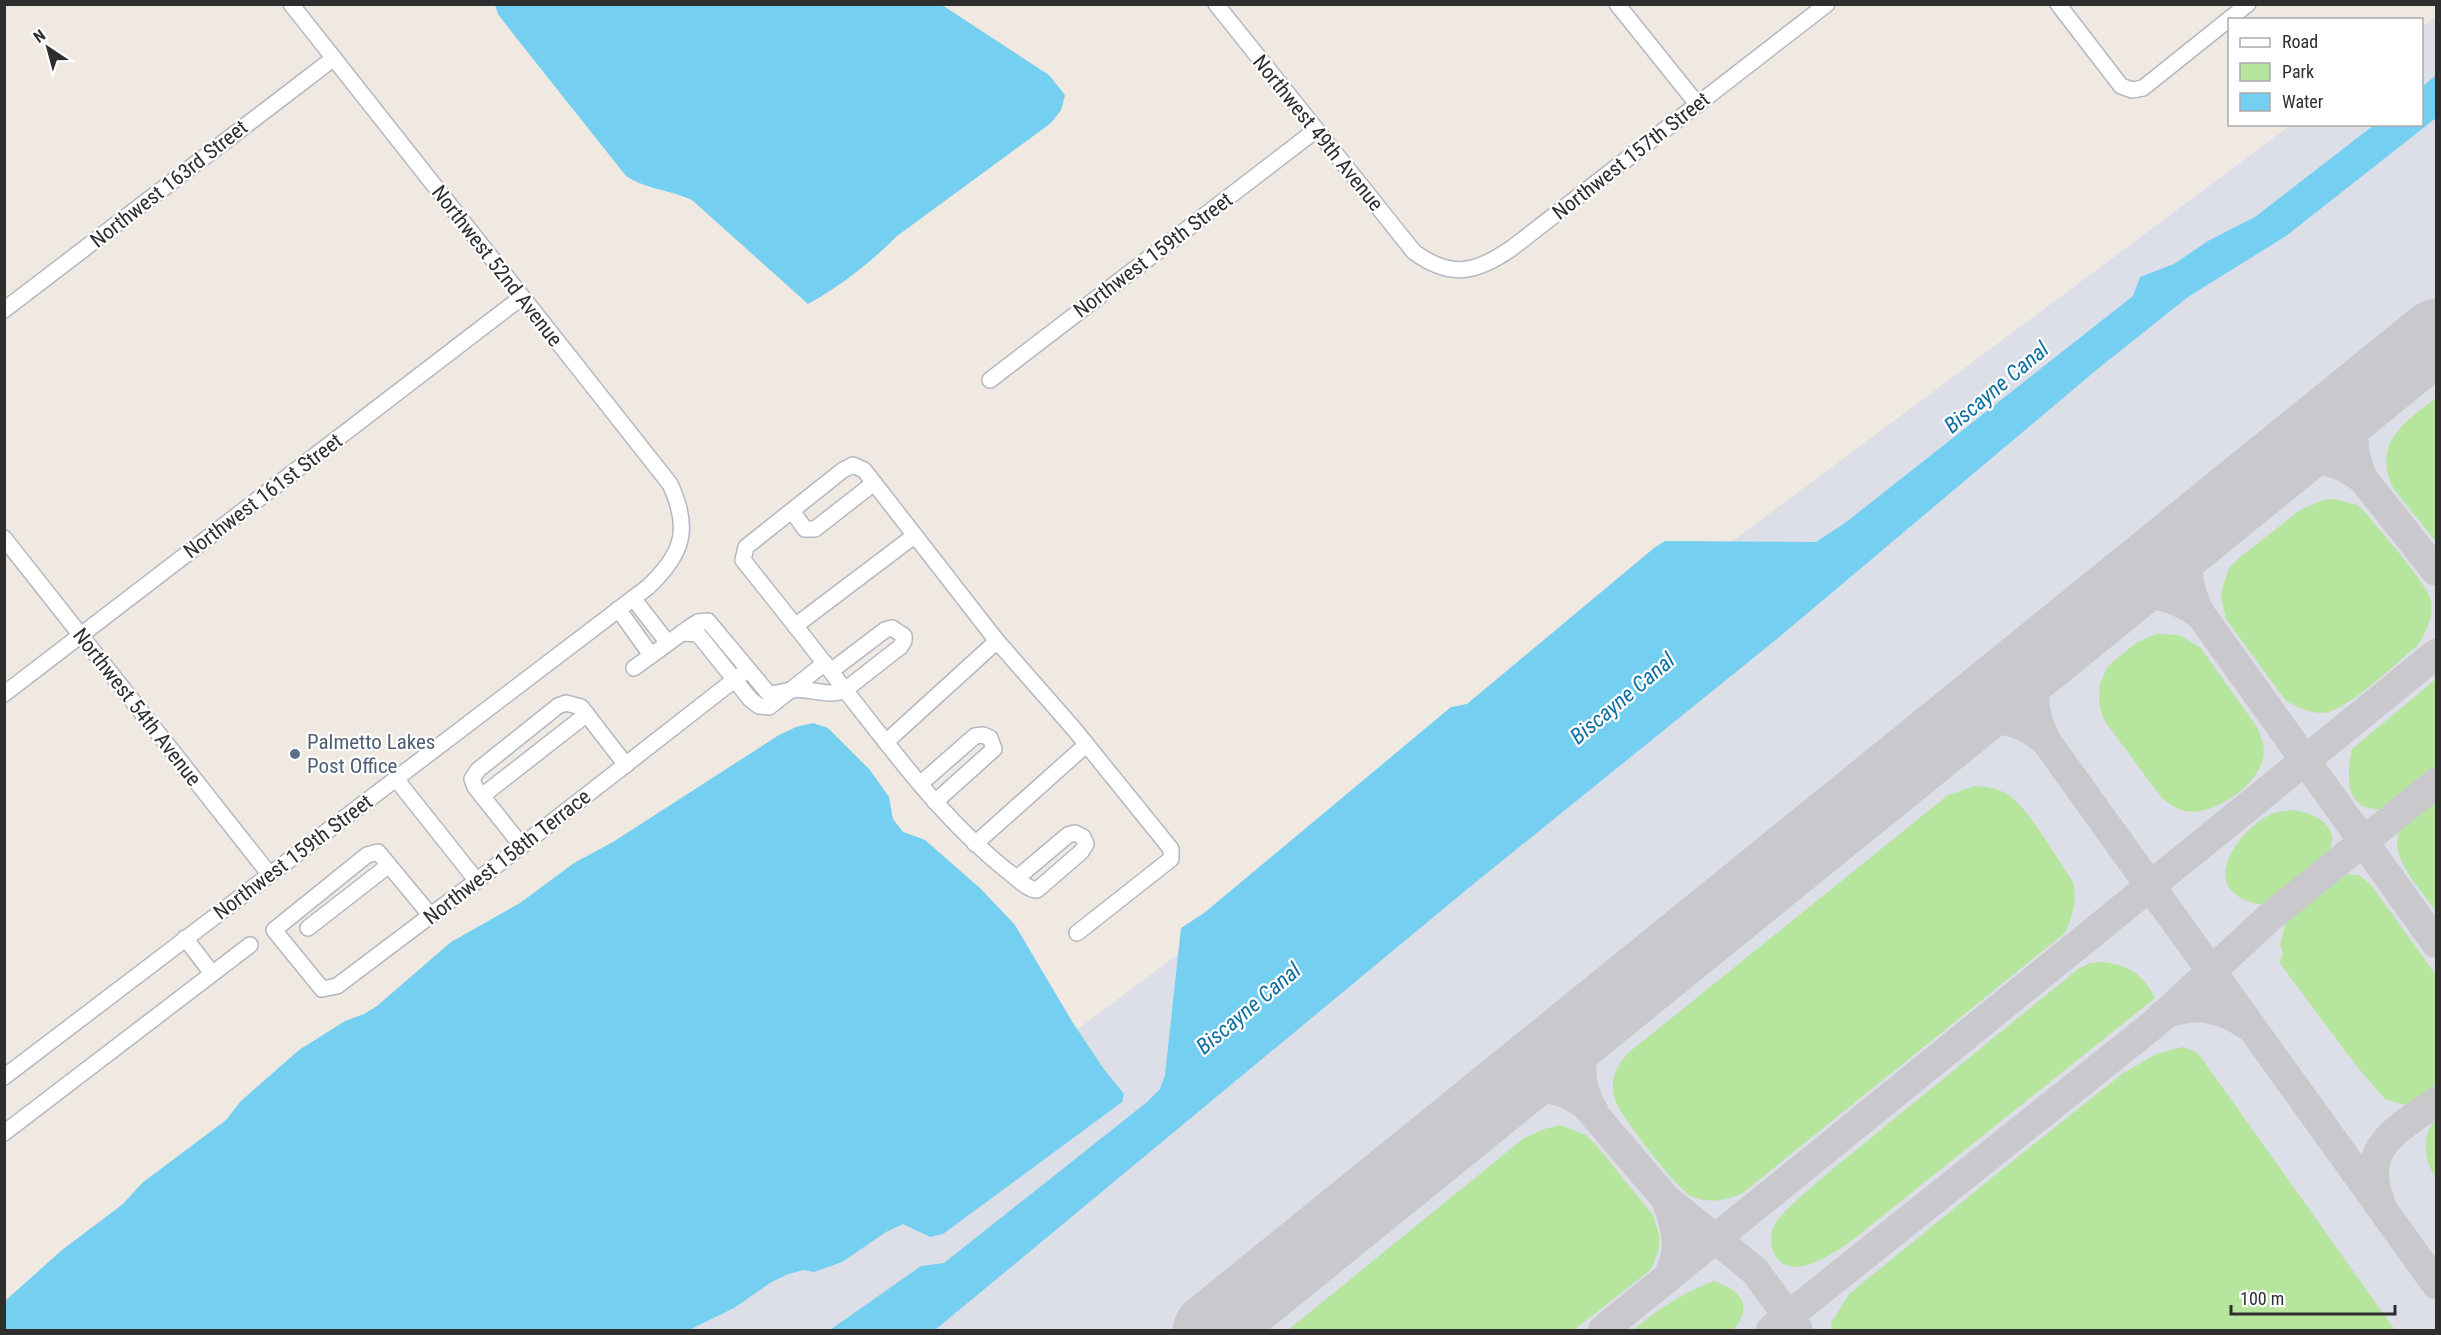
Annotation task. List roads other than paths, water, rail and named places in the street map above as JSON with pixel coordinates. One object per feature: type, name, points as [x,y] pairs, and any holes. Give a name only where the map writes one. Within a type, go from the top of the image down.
[{"type":"street","name":"Northwest 52nd Avenue","points":[[291,4],[670,484],[680,511],[681,537]]},
{"type":"street","name":"Northwest 49th Avenue","points":[[1216,4],[1402,238],[1424,259]]},
{"type":"street","points":[[1617,4],[1698,105]]},
{"type":"street","name":"Northwest 157th Street","points":[[1424,259],[1443,268],[1459,270],[1476,268],[1492,262],[1827,4]]},
{"type":"street","points":[[2058,4],[2121,86],[2132,90],[2143,88],[2228,20]]},
{"type":"street","points":[[2230,18],[2248,4]]},
{"type":"street","name":"Northwest 163rd Street","points":[[4,310],[334,58]]},
{"type":"street","name":"Northwest 159th Street","points":[[990,380],[1316,130]]},
{"type":"street","name":"Northwest 161st Street","points":[[4,694],[522,297]]},
{"type":"street","points":[[1017,878],[975,844],[935,802],[743,560],[746,547],[843,470],[854,465],[864,470],[997,641],[1172,849],[1171,859],[1077,933]]},
{"type":"street","points":[[792,511],[805,529],[814,530],[874,483]]},
{"type":"street","points":[[795,626],[914,536]]},
{"type":"street","name":"Northwest 159th Street","points":[[4,1077],[633,598],[666,570],[676,553],[681,537]]},
{"type":"street","name":"Northwest 54th Avenue","points":[[4,538],[270,876]]},
{"type":"street","points":[[633,598],[667,642]]},
{"type":"street","points":[[618,609],[651,655]]},
{"type":"street","points":[[634,668],[667,642],[698,622],[708,621],[768,693],[774,695],[793,689],[838,693],[900,647],[904,640],[904,636],[892,628],[885,630],[793,689],[769,706],[759,706],[750,699],[698,634],[682,633]]},
{"type":"street","points":[[886,742],[997,641]]},
{"type":"street","name":"Northwest 158th Terrace","points":[[389,865],[378,852],[367,855],[274,930],[322,989],[328,990],[337,986],[477,881],[747,670]]},
{"type":"street","points":[[522,846],[475,787],[474,775],[558,706],[566,703],[581,707],[626,765]]},
{"type":"street","points":[[482,796],[587,714]]},
{"type":"street","points":[[920,784],[975,736],[983,735],[990,738],[994,749],[935,802]]},
{"type":"street","points":[[975,844],[1086,745]]},
{"type":"street","points":[[396,779],[477,881]]},
{"type":"street","points":[[308,928],[389,865],[430,916]]},
{"type":"street","points":[[185,938],[211,972]]},
{"type":"street","name":"Northwest 159th Street","points":[[4,1132],[211,972],[250,945]]},
{"type":"water","points":[[495,5],[942,5],[1049,75],[1065,95],[1061,110],[1051,123],[897,236],[855,273],[808,304],[692,200],[641,184],[626,176],[514,35],[498,14]]},
{"type":"water","name":"Biscayne Canal","points":[[2436,75],[2436,118],[2286,236],[2188,297],[2100,367],[1778,638],[1471,886],[935,1330],[830,1330],[921,1266],[944,1263],[1147,1102],[1160,1089],[1165,1075],[1181,928],[1204,913],[1451,707],[1467,704],[1654,548],[1665,541],[1816,542],[1845,523],[2133,296],[2140,277],[2174,264],[2208,241],[2255,217],[2373,126],[2423,126],[2423,86]]},
{"type":"water","points":[[813,723],[828,728],[870,770],[889,797],[893,819],[903,832],[925,840],[981,889],[1015,925],[1073,1023],[1103,1068],[1124,1094],[1122,1102],[943,1234],[930,1237],[903,1224],[886,1232],[842,1262],[814,1272],[804,1270],[788,1274],[770,1283],[734,1308],[689,1330],[5,1330],[5,1301],[62,1250],[123,1204],[142,1183],[226,1120],[241,1101],[299,1050],[345,1021],[377,1006],[451,942],[520,903],[574,863],[613,842],[779,735],[796,727]]},
{"type":"place","name":"Palmetto Lakes Post Office","points":[[295,754]]}]
